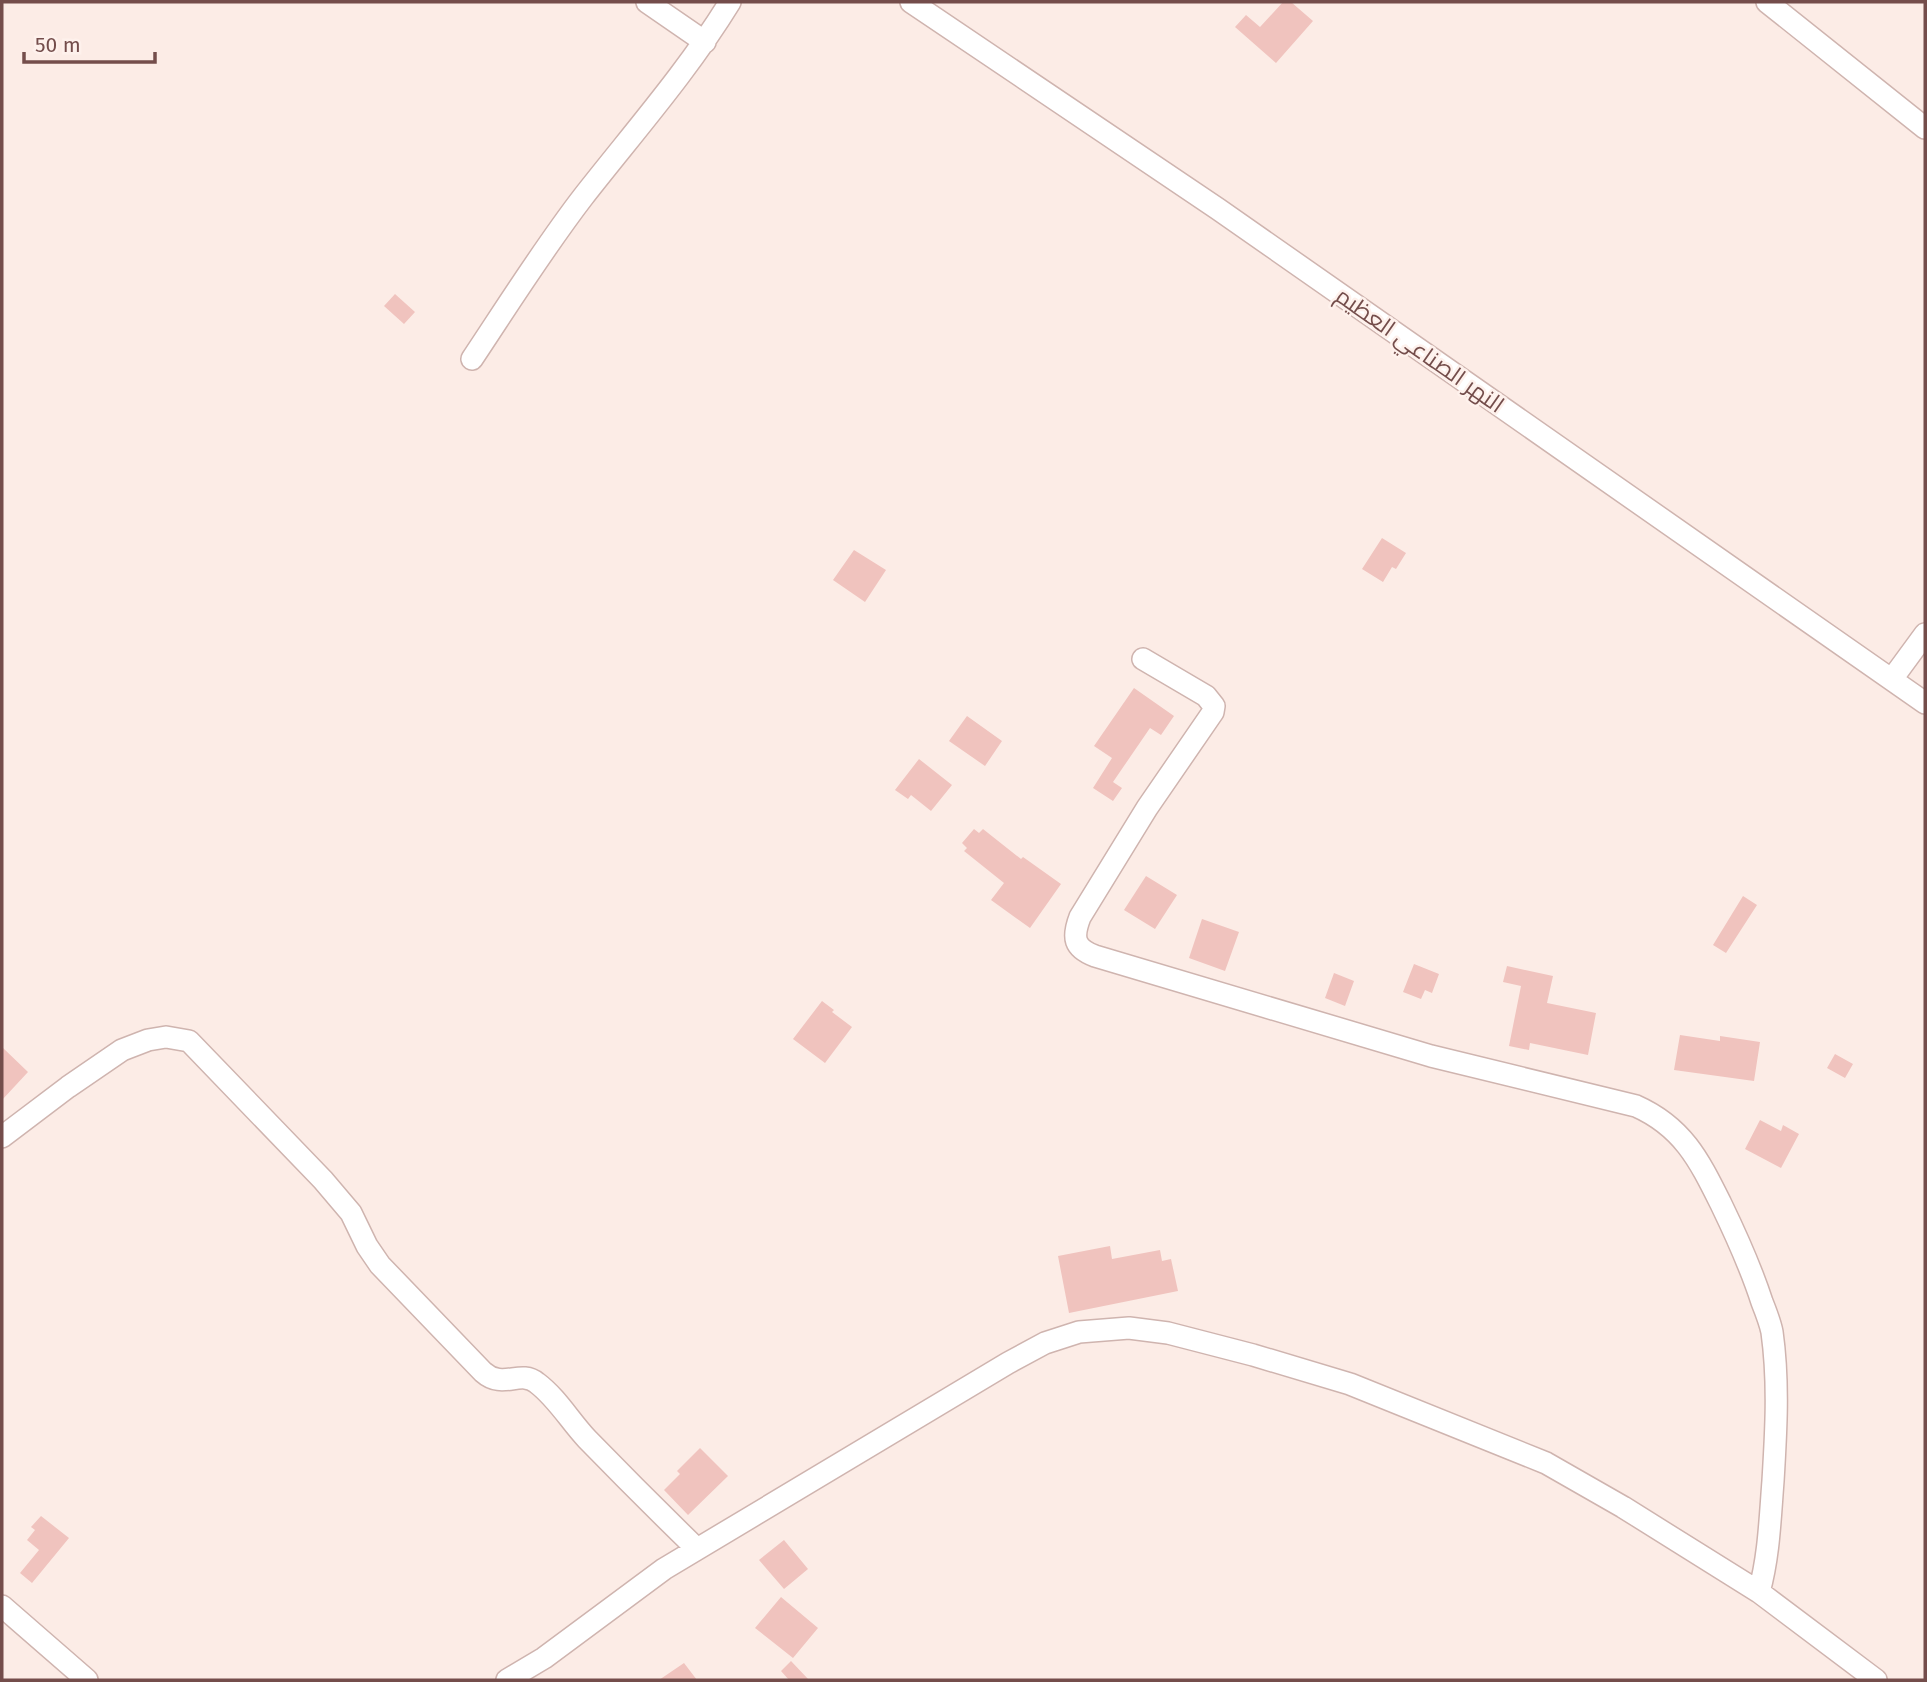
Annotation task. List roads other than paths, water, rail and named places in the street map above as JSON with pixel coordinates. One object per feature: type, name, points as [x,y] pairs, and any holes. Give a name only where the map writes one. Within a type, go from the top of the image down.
[{"type":"street","points":[[647,2],[705,42]]},
{"type":"street","points":[[472,359],[540,256],[705,42],[730,2]]},
{"type":"street","name":"النهر الصناعي العظيم","points":[[911,2],[1218,209],[1925,703]]},
{"type":"street","points":[[1767,2],[1925,128]]},
{"type":"street","points":[[1892,679],[1925,634]]},
{"type":"street","points":[[1143,659],[1206,696],[1214,706],[1213,712],[1147,808],[1080,917],[1077,944],[1082,951],[1431,1056],[1636,1106],[1656,1115],[1670,1126],[1689,1145],[1751,1265],[1772,1331],[1776,1430],[1768,1553],[1759,1592]]},
{"type":"street","points":[[2,1137],[122,1049],[166,1037],[189,1041],[323,1180],[351,1213],[380,1265],[483,1372],[497,1381],[521,1378],[533,1380],[542,1387],[585,1437],[697,1549]]},
{"type":"street","points":[[507,1680],[544,1658],[664,1569],[895,1429],[1045,1343],[1079,1332],[1129,1328],[1168,1334],[1241,1352],[1350,1384],[1546,1463],[1623,1507],[1759,1592],[1876,1680]]},
{"type":"street","points":[[2,1606],[86,1680]]}]
